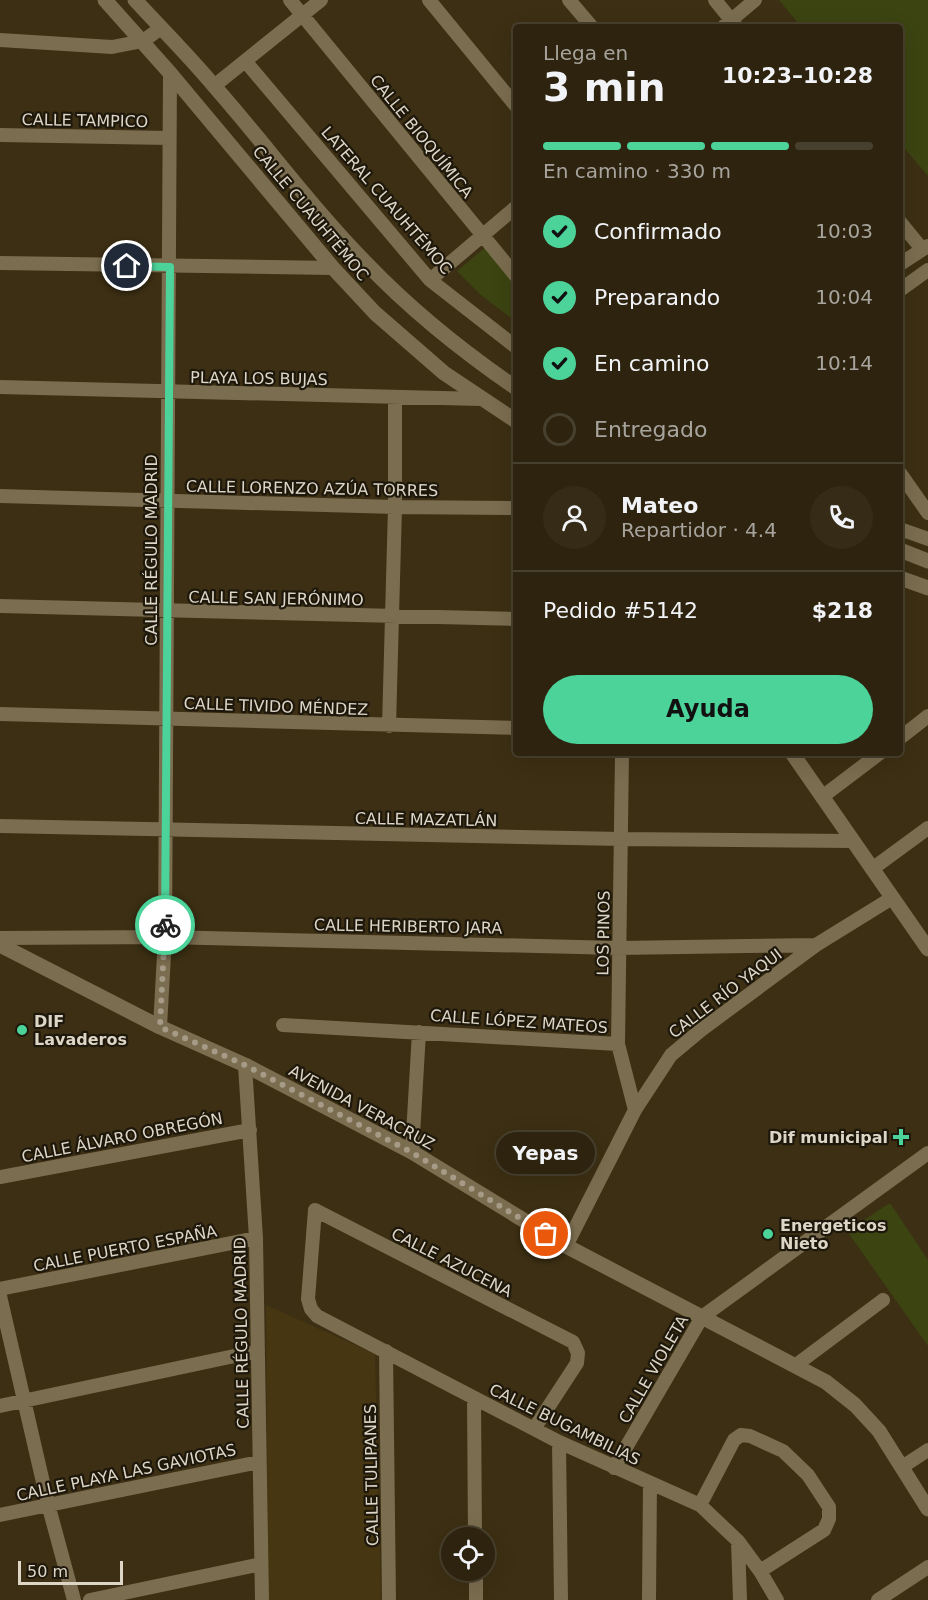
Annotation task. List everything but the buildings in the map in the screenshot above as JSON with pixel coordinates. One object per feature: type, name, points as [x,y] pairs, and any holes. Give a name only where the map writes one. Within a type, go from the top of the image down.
[{"type":"main road","name":"CALLE CUAUHTÉMOC","points":[[105,0],[143,41],[333,268],[375,313],[444,373],[513,419]]},
{"type":"main road","name":"CALLE CUAUHTÉMOC","points":[[135,0],[214,86],[306,197],[366,263],[410,306],[453,342],[513,385]]},
{"type":"main road","points":[[903,551],[928,561]]},
{"type":"main road","points":[[903,579],[928,588]]},
{"type":"main road","points":[[794,756],[892,898],[926,941]]},
{"type":"main road","name":"AVENIDA VERACRUZ","points":[[0,945],[160,1027],[245,1065],[411,1152],[566,1246],[826,1382],[855,1405],[879,1431],[928,1509]]},
{"type":"street","name":"CALLE BIOQUÍMICA","points":[[290,0],[513,272]]},
{"type":"street","points":[[214,86],[321,0]]},
{"type":"street","points":[[429,0],[513,102]]},
{"type":"street","points":[[569,0],[589,24]]},
{"type":"street","points":[[715,0],[729,24]]},
{"type":"street","points":[[731,24],[755,0]]},
{"type":"street","points":[[0,40],[112,47],[143,41],[161,28]]},
{"type":"street","name":"LATERAL CUAUHTÉMOC","points":[[246,62],[430,280],[513,345]]},
{"type":"street","name":"CALLE RÉGULO MADRID","points":[[160,1027],[165,937],[170,73]]},
{"type":"street","name":"CALLE TAMPICO","points":[[0,135],[169,138]]},
{"type":"street","points":[[430,280],[513,210]]},
{"type":"street","points":[[903,226],[922,249],[928,272],[903,288]]},
{"type":"street","points":[[903,262],[922,249]]},
{"type":"street","points":[[0,263],[333,268]]},
{"type":"street","name":"PLAYA LOS BUJAS","points":[[0,387],[481,399]]},
{"type":"street","points":[[389,726],[393,617],[395,397]]},
{"type":"street","points":[[903,477],[928,513]]},
{"type":"street","name":"CALLE LORENZO AZÚA TORRES","points":[[0,496],[513,508]]},
{"type":"street","points":[[903,530],[928,539]]},
{"type":"street","name":"CALLE SAN JERÓNIMO","points":[[0,606],[513,619]]},
{"type":"street","name":"CALLE TIVIDO MÉNDEZ","points":[[0,714],[513,728]]},
{"type":"street","points":[[903,736],[928,716]]},
{"type":"street","name":"LOS PINOS","points":[[622,756],[618,1044],[635,1110]]},
{"type":"street","points":[[822,797],[876,756]]},
{"type":"street","name":"CALLE MAZATLÁN","points":[[0,826],[621,839],[852,841]]},
{"type":"street","points":[[872,869],[928,828]]},
{"type":"street","name":"CALLE RÍO YAQUI","points":[[566,1246],[635,1110],[671,1055],[816,945],[892,898]]},
{"type":"street","name":"CALLE HERIBERTO JARA","points":[[0,938],[165,937],[618,948],[816,945]]},
{"type":"street","name":"CALLE LÓPEZ MATEOS","points":[[283,1025],[618,1044]]},
{"type":"street","points":[[411,1152],[419,1032]]},
{"type":"street","name":"CALLE RÉGULO MADRID","points":[[245,1065],[256,1238],[261,1600]]},
{"type":"street","name":"CALLE ÁLVARO OBREGÓN","points":[[0,1177],[250,1130]]},
{"type":"street","points":[[702,1317],[928,1153]]},
{"type":"street","name":"CALLE AZUCENA","points":[[311,1309],[308,1299],[315,1210],[573,1342],[578,1353],[577,1363],[534,1429]]},
{"type":"street","name":"CALLE PUERTO ESPAÑA","points":[[0,1289],[256,1238]]},
{"type":"street","points":[[0,1296],[48,1504],[74,1600]]},
{"type":"street","points":[[796,1365],[883,1300]]},
{"type":"street","name":"CALLE BUGAMBILIAS","points":[[311,1309],[317,1316],[559,1442],[700,1505],[738,1541],[760,1571],[777,1600]]},
{"type":"street","name":"CALLE VIOLETA","points":[[614,1468],[702,1317]]},
{"type":"street","points":[[0,1406],[258,1351]]},
{"type":"street","name":"CALLE TULIPANES","points":[[386,1351],[389,1600]]},
{"type":"street","points":[[474,1398],[475,1527]]},
{"type":"street","points":[[700,1505],[734,1440],[741,1435],[750,1436],[783,1451],[808,1475],[829,1507],[829,1519],[824,1530],[760,1571]]},
{"type":"street","points":[[559,1442],[561,1600]]},
{"type":"street","points":[[902,1467],[928,1450]]},
{"type":"street","name":"CALLE PLAYA LAS GAVIOTAS","points":[[0,1515],[259,1462]]},
{"type":"street","points":[[649,1600],[650,1483]]},
{"type":"street","points":[[738,1541],[740,1600]]},
{"type":"street","points":[[90,1600],[261,1564]]},
{"type":"street","points":[[878,1600],[928,1567]]},
{"type":"street","points":[[476,1581],[476,1600]]},
{"type":"shaded area","points":[[266,1305],[375,1354],[381,1600],[268,1600]]},
{"type":"green space","points":[[779,0],[928,0],[928,176],[903,147],[903,24],[799,24]]},
{"type":"green space","points":[[488,245],[513,275],[513,320],[481,295],[457,271]]},
{"type":"green space","points":[[890,1203],[928,1260],[928,1346],[847,1231]]},
{"type":"way so far","points":[[165,925],[160,1027],[245,1065],[411,1152],[546,1234]]},
{"type":"place","name":"DIF Lavaderos","points":[[22,1030]]},
{"type":"place","name":"Dif municipal","points":[[901,1137]]},
{"type":"place","name":"Yepas","points":[[546,1234]]},
{"type":"place","name":"Energeticos Nieto","points":[[768,1234]]},
{"type":"route","points":[[127,266],[170,267],[165,925]]}]
